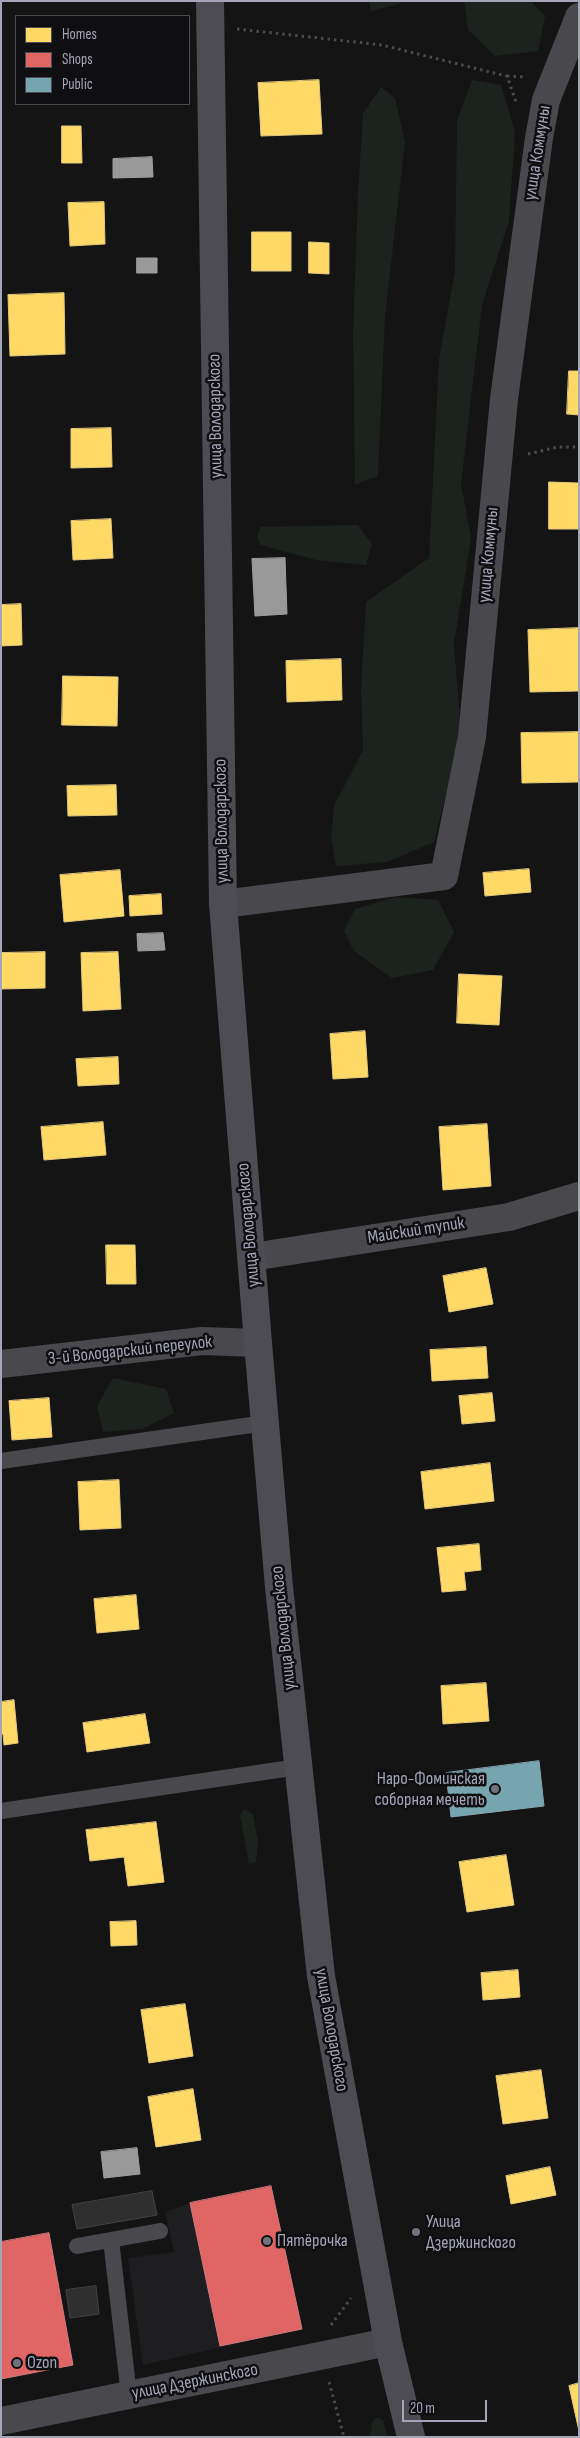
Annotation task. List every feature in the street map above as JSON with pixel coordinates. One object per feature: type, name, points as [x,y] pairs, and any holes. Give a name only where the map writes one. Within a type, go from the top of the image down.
[{"type":"main road","name":"улица Володарского","points":[[210,1],[223,904],[258,1343],[279,1587],[321,1976],[388,2342],[411,2437]]},
{"type":"street","name":"улица Коммуны","points":[[223,904],[444,876],[472,738],[504,399],[539,138],[546,100],[579,17]]},
{"type":"street","name":"Майский тупик","points":[[252,1257],[509,1217],[579,1196]]},
{"type":"street","name":"3-й Володарский переулок","points":[[1,1364],[202,1341],[258,1343]]},
{"type":"street","name":"улица Дзержинского","points":[[1,2421],[323,2357],[388,2342]]},
{"type":"lane","points":[[1,1461],[265,1423]]},
{"type":"lane","points":[[1,1811],[298,1767]]},
{"type":"lane","points":[[77,2246],[160,2231]]},
{"type":"lane","points":[[111,2240],[129,2395]]},
{"type":"path","points":[[230,29],[382,45],[498,74]]},
{"type":"path","points":[[498,461],[558,447],[579,446]]},
{"type":"path","points":[[322,2328],[331,2325],[356,2291]]},
{"type":"path","points":[[323,2357],[344,2437]]},
{"type":"shaded area","points":[[369,1],[401,1],[400,4],[371,11]]},
{"type":"shaded area","points":[[464,1],[531,1],[545,16],[538,51],[495,56],[468,29]]},
{"type":"shaded area","points":[[472,80],[501,85],[515,132],[509,221],[482,305],[461,484],[471,538],[454,644],[461,734],[434,842],[387,862],[336,866],[331,837],[334,806],[363,750],[361,688],[366,602],[429,558],[439,359],[455,271],[457,120]]},
{"type":"shaded area","points":[[381,87],[395,98],[405,142],[385,316],[378,476],[355,485],[353,333],[363,114]]},
{"type":"shaded area","points":[[358,525],[372,544],[366,565],[316,560],[261,545],[257,537],[261,527]]},
{"type":"shaded area","points":[[396,897],[438,900],[454,932],[433,970],[392,978],[354,951],[344,931],[355,909]]},
{"type":"shaded area","points":[[113,1378],[166,1389],[174,1413],[142,1429],[103,1432],[97,1406]]},
{"type":"shaded area","points":[[244,1809],[253,1814],[258,1843],[256,1862],[249,1864],[240,1816]]},
{"type":"shaded area","points":[[271,2186],[302,2329],[143,2365],[128,2258],[174,2252],[165,2212],[190,2203]]},
{"type":"shaded area","points":[[377,2417],[383,2420],[387,2437],[370,2437],[372,2423]]},
{"type":"building: Homes","points":[[319,80],[322,134],[261,136],[258,83]]},
{"type":"building: Homes","points":[[62,126],[81,126],[82,163],[62,163]]},
{"type":"building: Homes","points":[[104,202],[105,244],[70,246],[68,203]]},
{"type":"building: Homes","points":[[252,232],[291,232],[291,271],[252,271]]},
{"type":"building: Homes","points":[[309,242],[329,243],[329,274],[309,273]]},
{"type":"building: Homes","points":[[64,293],[65,354],[10,356],[8,295]]},
{"type":"building: Homes","points":[[569,371],[579,371],[579,415],[567,414]]},
{"type":"building: Homes","points":[[111,428],[112,467],[71,468],[71,429]]},
{"type":"building: Homes","points":[[549,482],[579,483],[579,529],[549,529]]},
{"type":"building: Homes","points":[[111,519],[113,558],[73,560],[71,521]]},
{"type":"building: Homes","points":[[21,604],[22,645],[1,646],[1,605]]},
{"type":"building: Homes","points":[[579,628],[579,691],[530,692],[528,630]]},
{"type":"building: Homes","points":[[341,659],[342,700],[287,702],[286,661]]},
{"type":"building: Homes","points":[[63,676],[118,677],[117,726],[62,725]]},
{"type":"building: Homes","points":[[579,732],[579,782],[522,783],[521,733]]},
{"type":"building: Homes","points":[[116,785],[117,815],[68,816],[67,786]]},
{"type":"building: Homes","points":[[529,869],[531,892],[485,896],[483,873]]},
{"type":"building: Homes","points":[[120,870],[124,916],[64,922],[60,875]]},
{"type":"building: Homes","points":[[161,894],[162,914],[130,916],[129,896]]},
{"type":"building: Homes","points":[[45,952],[45,988],[1,989],[1,953]]},
{"type":"building: Homes","points":[[118,952],[121,1009],[83,1011],[81,953]]},
{"type":"building: Homes","points":[[459,974],[502,976],[499,1025],[457,1023]]},
{"type":"building: Homes","points":[[365,1031],[368,1077],[333,1079],[330,1034]]},
{"type":"building: Homes","points":[[118,1057],[119,1084],[78,1086],[76,1059]]},
{"type":"building: Homes","points":[[103,1122],[106,1155],[44,1160],[41,1127]]},
{"type":"building: Homes","points":[[487,1124],[491,1186],[443,1190],[439,1127]]},
{"type":"building: Homes","points":[[106,1245],[135,1245],[136,1284],[107,1284]]},
{"type":"building: Homes","points":[[486,1268],[493,1304],[449,1312],[443,1276]]},
{"type":"building: Homes","points":[[486,1347],[488,1378],[432,1381],[430,1350]]},
{"type":"building: Homes","points":[[492,1393],[495,1421],[462,1424],[459,1396]]},
{"type":"building: Homes","points":[[49,1398],[52,1437],[12,1440],[9,1401]]},
{"type":"building: Homes","points":[[490,1463],[494,1501],[425,1509],[421,1472]]},
{"type":"building: Homes","points":[[119,1480],[121,1528],[80,1530],[78,1482]]},
{"type":"building: Homes","points":[[479,1544],[481,1570],[464,1572],[466,1590],[442,1592],[437,1548]]},
{"type":"building: Homes","points":[[136,1595],[139,1629],[97,1633],[94,1599]]},
{"type":"building: Homes","points":[[486,1683],[489,1721],[443,1724],[441,1686]]},
{"type":"building: Homes","points":[[14,1700],[18,1743],[4,1745],[3,1734],[1,1734],[1,1702]]},
{"type":"building: Homes","points":[[145,1714],[150,1743],[87,1752],[83,1723]]},
{"type":"building: Homes","points":[[156,1822],[164,1882],[128,1886],[124,1857],[90,1861],[86,1830]]},
{"type":"building: Homes","points":[[506,1855],[514,1905],[467,1912],[459,1862]]},
{"type":"building: Homes","points":[[136,1921],[137,1945],[111,1946],[110,1922]]},
{"type":"building: Homes","points":[[518,1970],[520,1997],[483,2000],[481,1973]]},
{"type":"building: Homes","points":[[185,2004],[193,2056],[149,2063],[141,2010]]},
{"type":"building: Homes","points":[[541,2070],[548,2118],[503,2124],[496,2076]]},
{"type":"building: Homes","points":[[193,2089],[201,2140],[156,2147],[148,2097]]},
{"type":"building: Homes","points":[[550,2167],[556,2195],[511,2204],[506,2176]]},
{"type":"building: Homes","points":[[579,2383],[579,2431],[569,2386]]},
{"type":"building: Shops","points":[[271,2186],[302,2329],[220,2346],[190,2203]]},
{"type":"building: Shops","points":[[49,2233],[73,2365],[1,2379],[1,2242]]},
{"type":"building: Public","name":"Наро-Фоминская соборная мечеть","points":[[539,1761],[544,1806],[451,1817],[446,1773]]},
{"type":"building: Industry","points":[[152,157],[153,177],[113,178],[113,159]]},
{"type":"building: Industry","points":[[137,258],[157,258],[157,273],[137,273]]},
{"type":"building: Industry","points":[[285,558],[287,614],[255,616],[252,559]]},
{"type":"building: Industry","points":[[163,933],[165,950],[138,951],[137,934]]},
{"type":"building: Industry","points":[[137,2148],[140,2174],[104,2178],[101,2152]]},
{"type":"building: Other","points":[[152,2191],[157,2215],[77,2229],[72,2205]]},
{"type":"building: Other","points":[[96,2286],[99,2314],[70,2318],[66,2290]]},
{"type":"place","name":"Наро-Фоминская соборная мечеть","points":[[495,1789]]},
{"type":"place","name":"Улица Дзержинского","points":[[416,2232]]},
{"type":"place","name":"Пятёрочка","points":[[267,2241]]},
{"type":"place","name":"Ozon","points":[[17,2363]]}]
